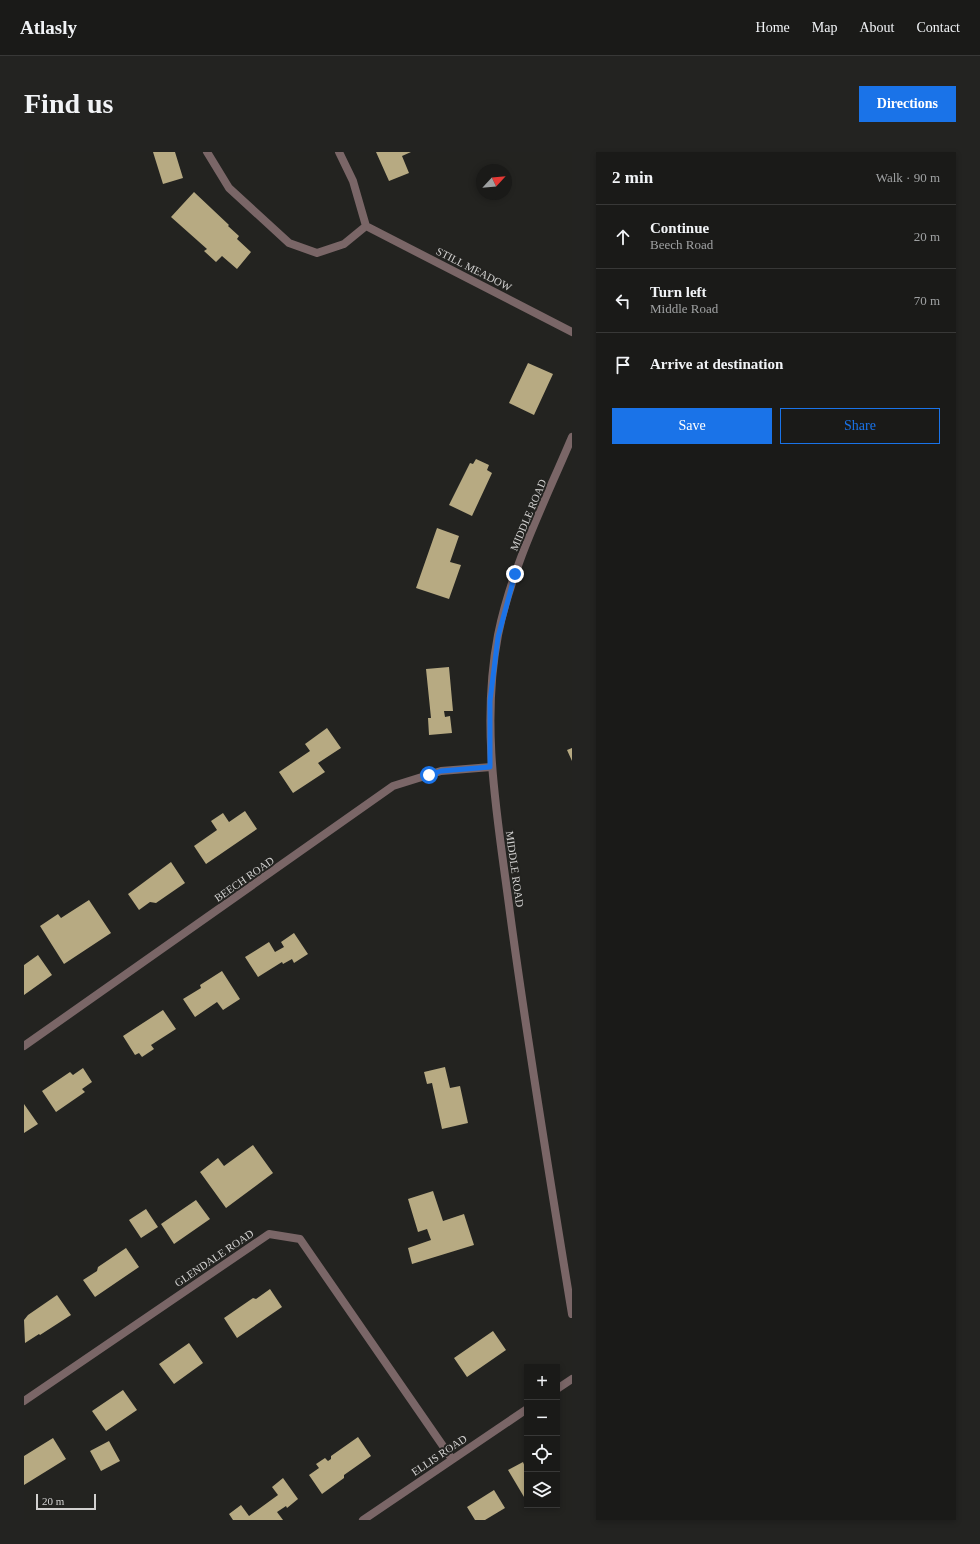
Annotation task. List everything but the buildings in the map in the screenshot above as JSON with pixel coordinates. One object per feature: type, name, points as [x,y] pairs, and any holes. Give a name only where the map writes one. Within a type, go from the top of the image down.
[{"type":"street","points":[[207,152],[229,188],[289,243],[317,253],[344,244],[366,226],[353,182],[339,152]]},
{"type":"street","name":"STILL MEADOW","points":[[366,226],[572,332]]},
{"type":"street","name":"MIDDLE ROAD","points":[[572,437],[509,590],[498,637],[490,701],[490,767],[526,1030],[572,1314]]},
{"type":"street","name":"BEECH ROAD","points":[[24,1046],[393,786],[441,771],[490,767]]},
{"type":"street","name":"GLENDALE ROAD","points":[[24,1401],[269,1234],[300,1239],[452,1459]]},
{"type":"street","points":[[560,1387],[572,1379]]},
{"type":"street","name":"ELLIS ROAD","points":[[363,1520],[524,1411]]},
{"type":"route","points":[[429,775],[441,771],[490,767],[490,701],[498,637],[511,582],[515,574]]}]
